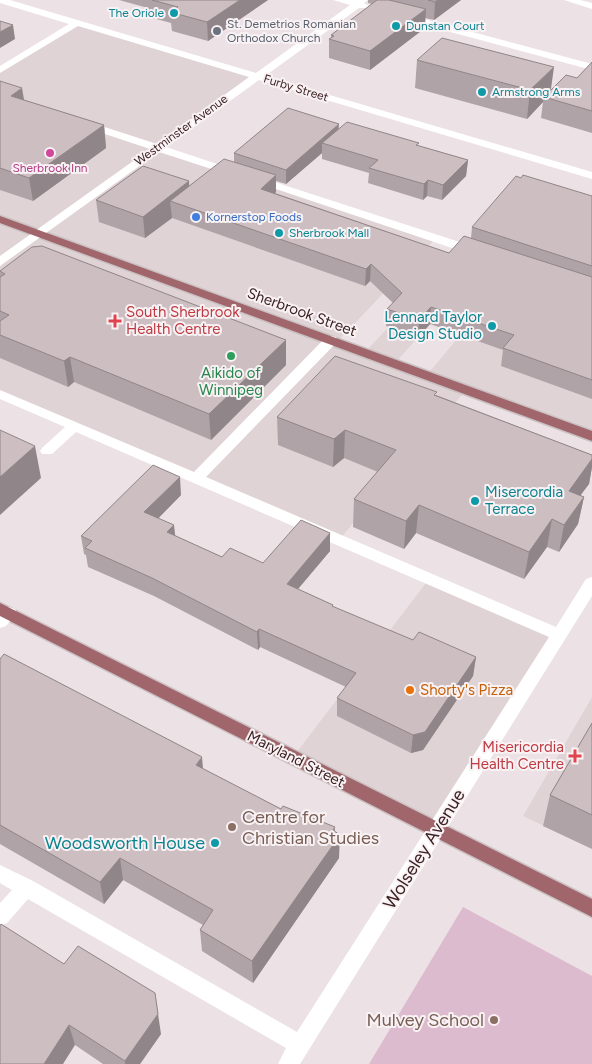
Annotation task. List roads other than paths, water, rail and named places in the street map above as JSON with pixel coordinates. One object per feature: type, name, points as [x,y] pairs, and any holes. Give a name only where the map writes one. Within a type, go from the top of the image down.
[{"type":"main road","name":"Sherbrook Street","points":[[0,218],[592,436]]},
{"type":"main road","name":"Maryland Street","points":[[3,615],[592,908]]},
{"type":"street","name":"Furby Street","points":[[0,0],[592,176]]},
{"type":"street","points":[[338,0],[360,2],[376,10]]},
{"type":"street","points":[[569,0],[592,6]]},
{"type":"street","name":"Westminster Avenue","points":[[0,262],[360,2]]},
{"type":"street","points":[[394,15],[592,66]]},
{"type":"street","points":[[0,70],[77,23]]},
{"type":"street","points":[[72,119],[484,255]]},
{"type":"street","points":[[196,478],[331,340]]},
{"type":"street","points":[[0,394],[559,635]]},
{"type":"street","points":[[47,451],[75,426]]},
{"type":"street","name":"Wolseley Avenue","points":[[288,1064],[592,583]]},
{"type":"street","points":[[0,872],[300,1045]]},
{"type":"street","points":[[0,917],[26,887]]},
{"type":"place","name":"The Oriole","points":[[174,13]]},
{"type":"place","name":"Dunstan Court","points":[[396,26]]},
{"type":"place","name":"St. Demetrios Romanian Orthodox Church","points":[[217,31]]},
{"type":"place","name":"Armstrong Arms","points":[[482,92]]},
{"type":"place","name":"Sherbrook Inn","points":[[50,153]]},
{"type":"place","name":"Kornerstop Foods","points":[[196,217]]},
{"type":"place","name":"Sherbrook Mall","points":[[279,233]]},
{"type":"place","name":"South Sherbrook Health Centre","points":[[115,321]]},
{"type":"place","name":"Lennard Taylor Design Studio","points":[[492,326]]},
{"type":"place","name":"Aikido of Winnipeg","points":[[231,356]]},
{"type":"place","name":"Misercordia Terrace","points":[[475,501]]},
{"type":"place","name":"Shorty's Pizza","points":[[410,690]]},
{"type":"place","name":"Misericordia Health Centre","points":[[575,756]]},
{"type":"place","name":"Centre for Christian Studies","points":[[232,827]]},
{"type":"place","name":"Woodsworth House","points":[[215,843]]},
{"type":"place","name":"Mulvey School","points":[[494,1020]]}]
